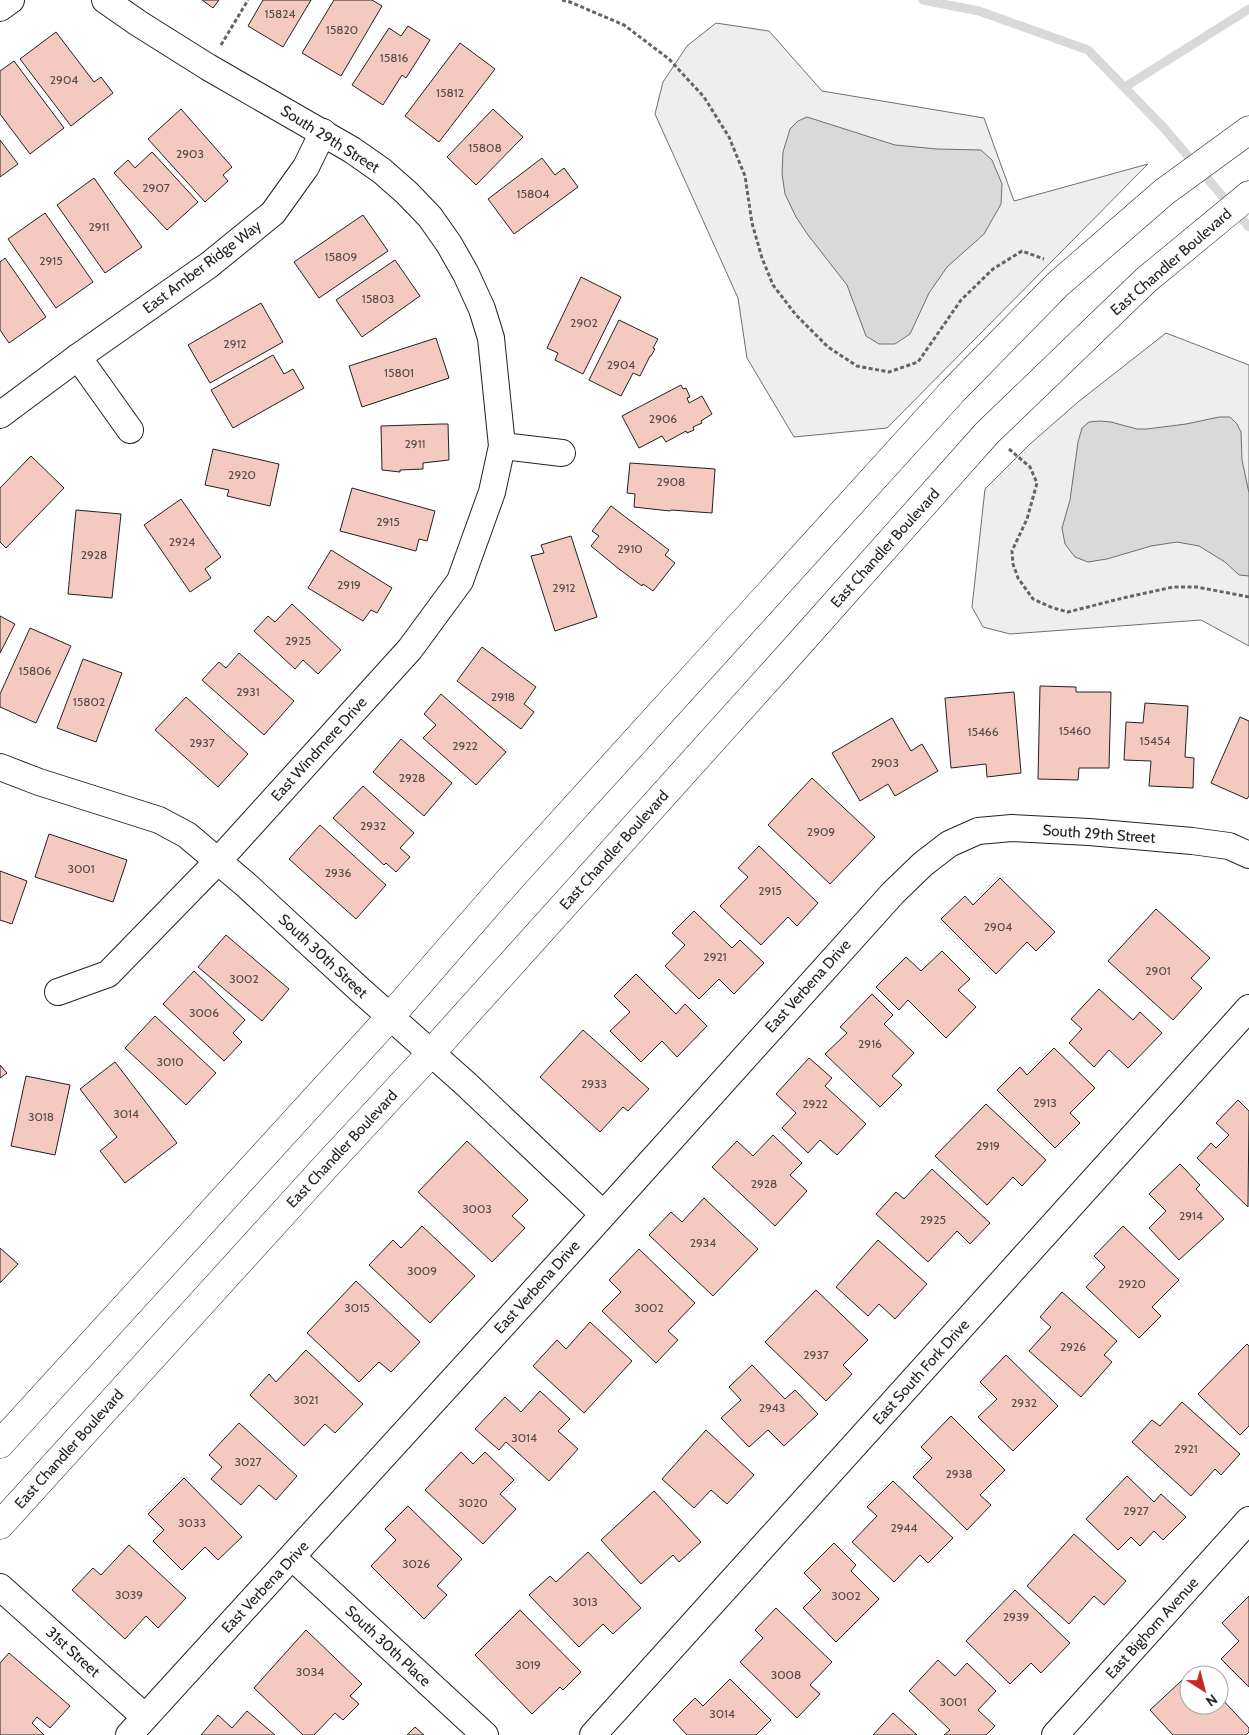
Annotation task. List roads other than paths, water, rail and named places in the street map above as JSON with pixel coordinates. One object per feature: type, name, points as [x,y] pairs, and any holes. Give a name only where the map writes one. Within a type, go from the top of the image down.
[{"type":"main road","points":[[0,1444],[390,1017],[510,879],[953,391],[1057,285],[1164,192],[1249,130]]},
{"type":"main road","name":"East Chandler Boulevard","points":[[0,1525],[431,1053],[987,433],[1096,326],[1146,280],[1249,195]]},
{"type":"street","points":[[0,8],[11,0]]},
{"type":"street","name":"South 29th Street","points":[[105,0],[138,23],[208,66],[323,132],[382,171],[430,216],[449,244],[466,274],[482,309],[491,338]]},
{"type":"street","name":"East Amber Ridge Way","points":[[0,415],[78,357],[209,265],[273,213],[306,167],[323,132]]},
{"type":"street","name":"East Windmere Drive","points":[[58,992],[108,974],[219,860],[410,649],[460,580],[492,492],[502,446],[491,338]]},
{"type":"street","points":[[78,357],[130,430]]},
{"type":"street","points":[[502,446],[562,453]]},
{"type":"street","name":"South 30th Street","points":[[0,767],[39,782],[159,820],[187,835],[219,860],[431,1053],[603,1214]]},
{"type":"street","name":"South 29th Street","points":[[949,844],[978,831],[1012,828],[1089,832],[1192,841],[1229,846],[1249,855]]},
{"type":"street","name":"East Verbena Drive","points":[[137,1726],[893,893],[923,864],[949,844]]},
{"type":"street","name":"East South Fork Drive","points":[[593,1735],[1249,1008]]},
{"type":"street","name":"East Bighorn Avenue","points":[[1057,1735],[1249,1520]]},
{"type":"street","name":"South 30th Place","points":[[292,1557],[485,1735]]},
{"type":"street","name":"31st Street","points":[[0,1587],[137,1726]]},
{"type":"waterway","points":[[923,0],[979,11],[1088,50],[1163,127],[1249,227]]},
{"type":"waterway","points":[[1125,87],[1249,9]]}]
